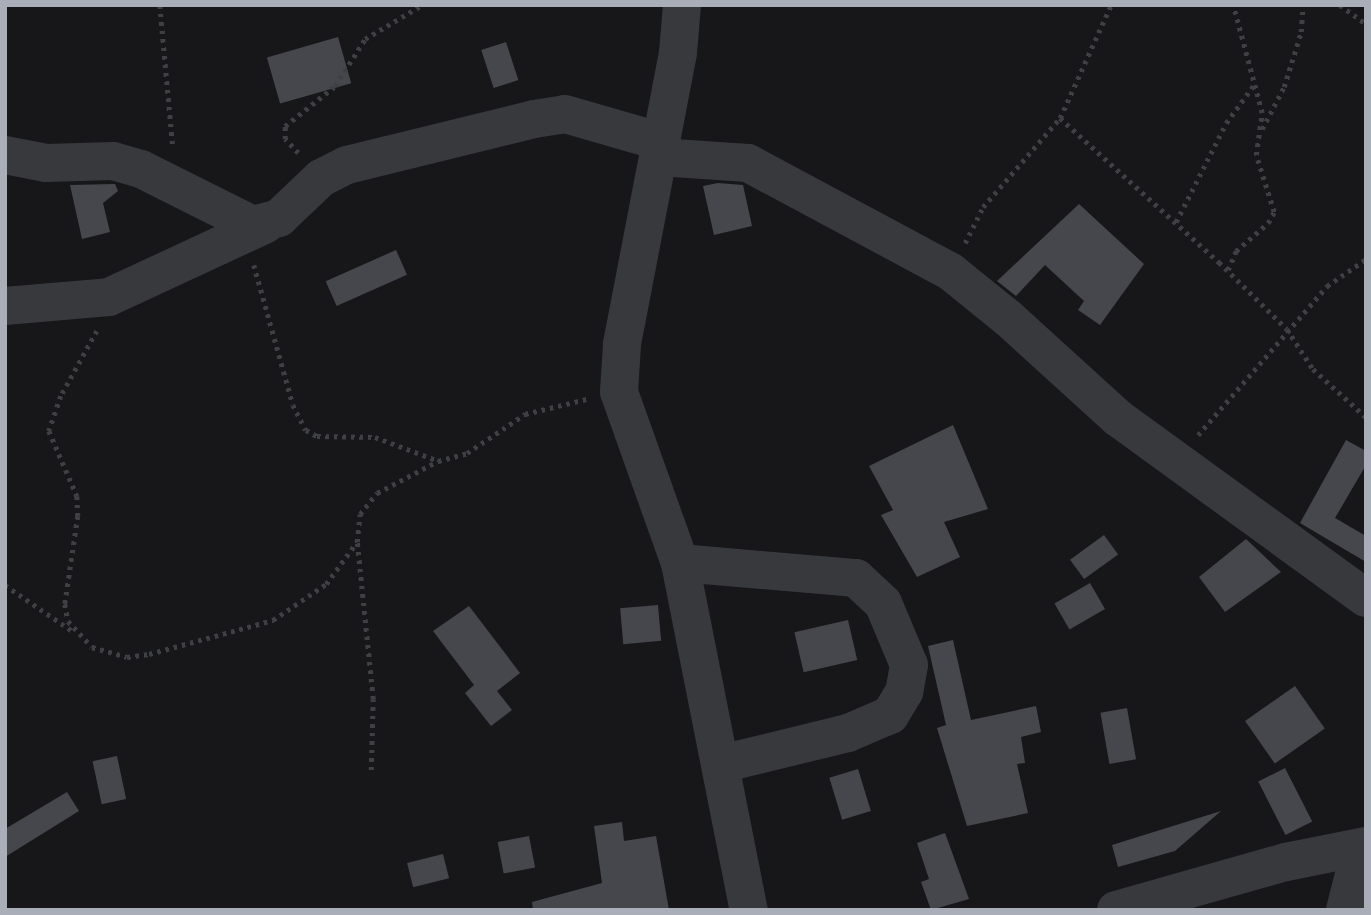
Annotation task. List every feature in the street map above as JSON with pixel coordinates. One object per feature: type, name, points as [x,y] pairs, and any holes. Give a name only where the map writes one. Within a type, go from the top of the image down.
[{"type":"street","points":[[682,5],[660,150],[622,345],[619,392],[680,563],[749,910]]},
{"type":"street","points":[[5,306],[84,302],[131,287],[279,218],[321,178],[389,152],[565,114],[660,150],[748,163],[951,272],[1008,318],[1118,418],[1366,598]]},
{"type":"street","points":[[5,155],[46,163],[113,161],[169,180],[256,229]]},
{"type":"street","points":[[680,563],[856,578],[883,603],[909,665],[904,692],[890,715],[848,733],[721,764]]},
{"type":"street","points":[[1116,910],[1286,862],[1366,847]]},
{"type":"street","points":[[1345,910],[1357,863],[1366,847]]},
{"type":"path","points":[[160,5],[172,108],[169,180]]},
{"type":"path","points":[[321,178],[288,145],[285,126],[335,86],[365,39],[422,5]]},
{"type":"path","points":[[951,272],[983,207],[1060,118],[1111,5]]},
{"type":"path","points":[[1228,271],[1236,251],[1274,212],[1259,172],[1262,113],[1233,5]]},
{"type":"path","points":[[1260,132],[1284,87],[1301,32],[1303,5]]},
{"type":"path","points":[[1340,5],[1366,24]]},
{"type":"path","points":[[1176,222],[1226,123],[1254,84]]},
{"type":"path","points":[[1060,118],[1142,197],[1176,222],[1228,271],[1287,329],[1313,369],[1366,416]]},
{"type":"path","points":[[256,229],[293,405],[306,430],[317,436],[375,437],[438,461]]},
{"type":"path","points":[[1176,462],[1287,329],[1327,286],[1365,259],[1366,253]]},
{"type":"path","points":[[77,634],[65,604],[78,516],[77,496],[52,441],[50,421],[85,351],[131,287]]},
{"type":"path","points":[[371,770],[373,699],[357,542],[360,514],[377,492],[438,461],[467,453],[525,414],[619,392]]},
{"type":"path","points":[[5,585],[105,654],[127,656],[237,633],[303,603],[342,567],[357,542]]},
{"type":"building","points":[[338,37],[351,83],[280,104],[267,57]]},
{"type":"building","points":[[506,42],[518,80],[494,88],[481,50]]},
{"type":"building","points":[[718,183],[743,185],[752,226],[714,235],[703,186]]},
{"type":"building","points":[[115,184],[118,191],[103,203],[110,232],[82,239],[70,185]]},
{"type":"building","points":[[1079,204],[1144,264],[1100,325],[1078,310],[1084,301],[1045,265],[1016,296],[997,281]]},
{"type":"building","points":[[396,250],[407,275],[337,306],[326,281]]},
{"type":"building","points":[[953,425],[988,509],[944,522],[960,557],[917,577],[881,515],[893,510],[869,466]]},
{"type":"building","points":[[1346,440],[1366,451],[1366,465],[1335,518],[1366,536],[1366,562],[1300,523]]},
{"type":"building","points":[[1104,535],[1118,554],[1084,579],[1070,560]]},
{"type":"building","points":[[1246,539],[1281,572],[1225,612],[1199,577]]},
{"type":"building","points":[[1090,583],[1105,609],[1069,629],[1054,604]]},
{"type":"building","points":[[658,605],[661,641],[623,644],[620,608]]},
{"type":"building","points":[[469,606],[520,673],[497,691],[512,710],[491,726],[465,693],[474,685],[433,631]]},
{"type":"building","points":[[848,620],[857,660],[804,672],[794,632]]},
{"type":"building","points":[[953,640],[971,720],[1036,706],[1041,732],[1021,737],[1025,763],[1017,764],[1028,813],[967,826],[937,728],[946,725],[928,646]]},
{"type":"building","points":[[1295,686],[1325,729],[1275,764],[1245,721]]},
{"type":"building","points":[[1127,708],[1136,759],[1109,764],[1100,713]]},
{"type":"building","points":[[117,756],[126,799],[102,804],[93,761]]},
{"type":"building","points":[[1285,768],[1312,821],[1286,835],[1258,782]]},
{"type":"building","points":[[858,769],[871,811],[842,820],[829,778]]},
{"type":"building","points":[[67,792],[79,811],[5,857],[5,829]]},
{"type":"building","points":[[1221,811],[1175,851],[1118,867],[1112,845]]},
{"type":"building","points":[[622,822],[624,841],[656,836],[669,910],[533,910],[532,902],[602,883],[594,826]]},
{"type":"building","points":[[945,833],[969,899],[931,910],[921,882],[929,879],[917,843]]},
{"type":"building","points":[[529,836],[535,867],[504,874],[498,842]]},
{"type":"building","points":[[443,854],[449,878],[413,887],[407,863]]}]
